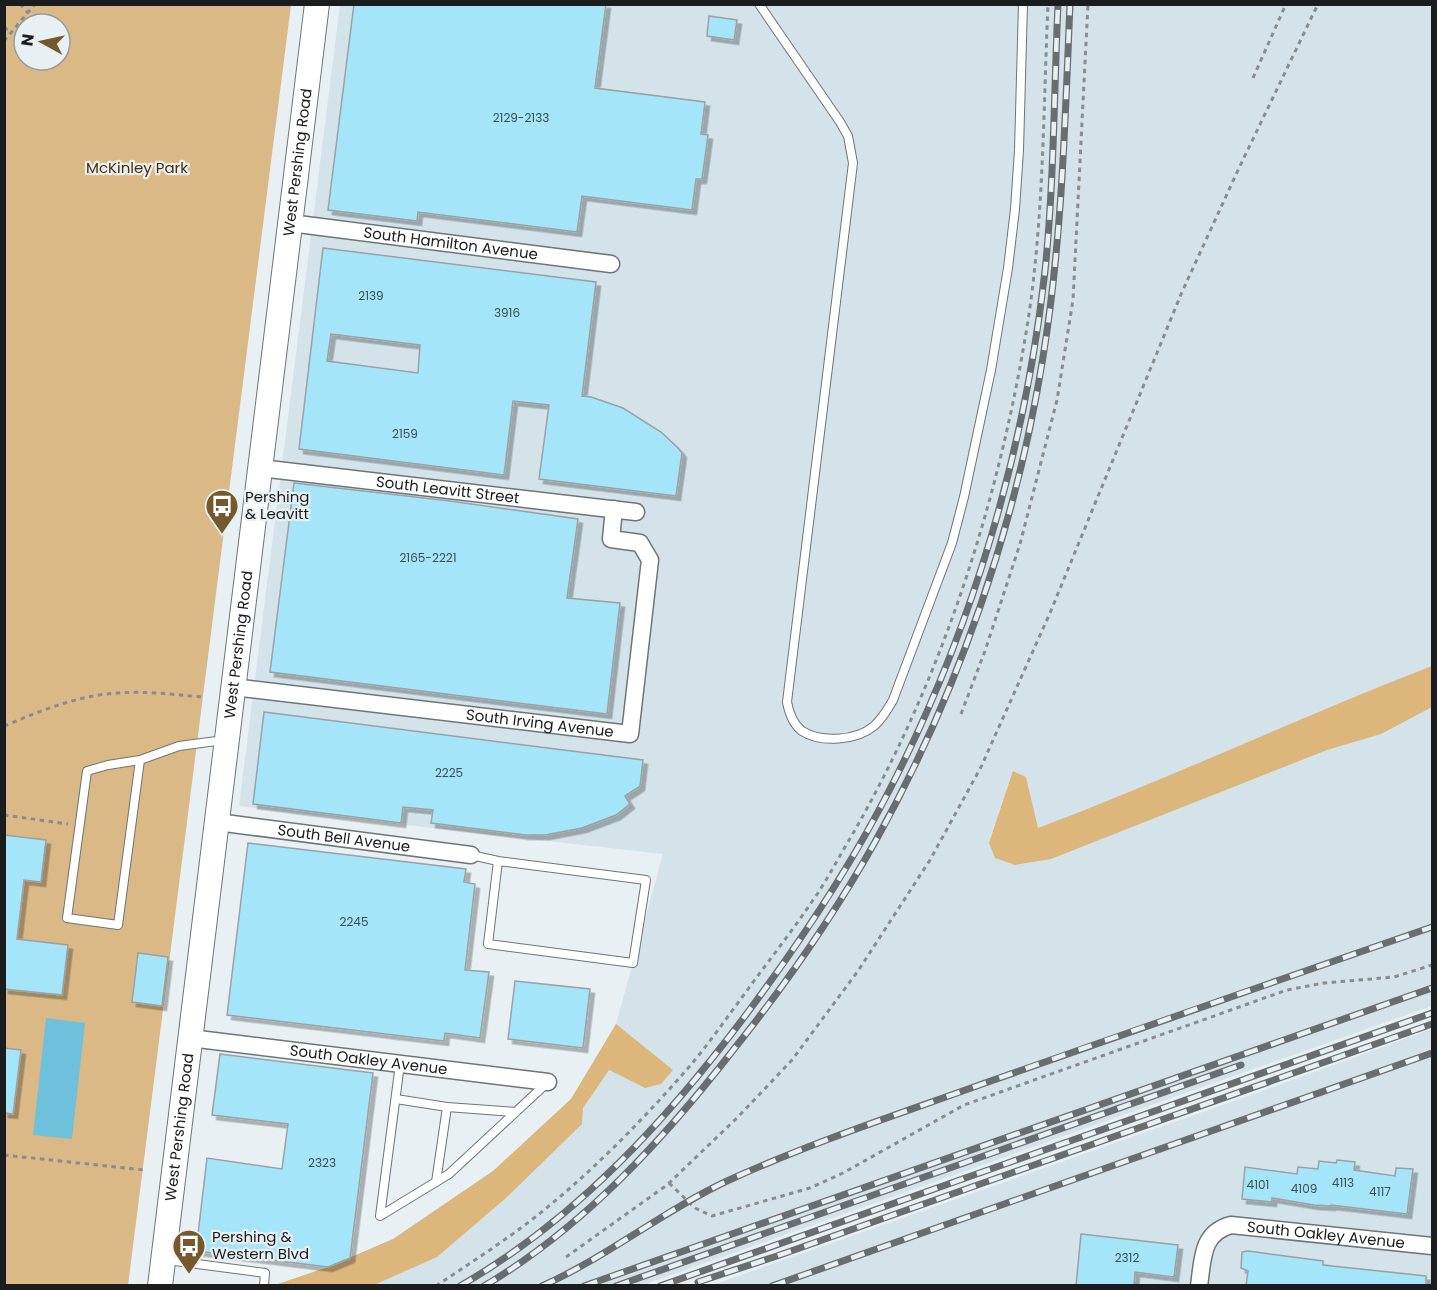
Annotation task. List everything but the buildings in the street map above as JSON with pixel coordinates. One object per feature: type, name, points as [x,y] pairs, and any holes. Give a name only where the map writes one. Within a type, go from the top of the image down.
[{"type":"main road","name":"West Pershing Road","points":[[160,1286],[316,4]]},
{"type":"street","name":"South Hamilton Avenue","points":[[290,223],[611,264]]},
{"type":"street","name":"South Leavitt Street","points":[[260,468],[636,512]]},
{"type":"street","name":"South Irving Avenue","points":[[233,687],[630,734],[650,560],[640,543],[611,539],[614,509]]},
{"type":"street","name":"South Bell Avenue","points":[[216,822],[471,855]]},
{"type":"street","name":"South Oakley Avenue","points":[[190,1038],[548,1082]]},
{"type":"street","name":"South Oakley Avenue","points":[[1199,1286],[1204,1248],[1218,1229],[1231,1225],[1432,1246]]},
{"type":"lane","points":[[759,4],[840,122],[848,136],[853,163],[787,702],[791,717],[802,730],[833,738],[854,735],[874,727],[893,700],[952,543],[964,497],[991,370],[1008,268],[1019,150],[1023,4]]},
{"type":"lane","points":[[140,760],[118,925],[67,918],[87,771],[140,760],[179,746],[227,740]]},
{"type":"lane","points":[[471,855],[498,861],[646,880],[633,963],[488,945],[498,861]]},
{"type":"lane","points":[[400,1064],[380,1216],[449,1174],[548,1082]]},
{"type":"lane","points":[[396,1099],[447,1107],[515,1112]]},
{"type":"lane","points":[[436,1182],[447,1107]]},
{"type":"lane","points":[[163,1259],[265,1273],[264,1286]]},
{"type":"path","points":[[436,1286],[535,1217],[633,1128],[691,1065],[815,898],[868,808],[905,733],[944,644],[971,563],[993,486],[1026,336],[1040,188],[1048,4]]},
{"type":"path","points":[[961,714],[985,651],[1020,544],[1057,400],[1073,300],[1088,4]]},
{"type":"path","points":[[1253,78],[1286,4]]},
{"type":"path","points":[[566,1257],[669,1183],[738,1117],[792,1060],[858,971],[930,860],[981,767],[1050,613],[1182,292],[1318,4]]},
{"type":"path","points":[[4,27],[12,33],[4,41]]},
{"type":"path","points":[[4,726],[51,706],[107,694],[166,694],[201,697]]},
{"type":"path","points":[[4,815],[80,825]]},
{"type":"path","points":[[669,1183],[695,1208],[712,1216],[799,1191],[843,1173],[964,1105],[1225,1011],[1287,990],[1394,977],[1432,965]]},
{"type":"path","points":[[4,1155],[144,1170]]},
{"type":"shaded area","points":[[340,5],[1432,5],[1432,1006],[643,1285],[275,1285],[329,1267],[393,1239],[493,1171],[571,1099],[616,1024],[663,854],[239,806]]},
{"type":"shaded area","points":[[1432,666],[1432,707],[1381,734],[1327,750],[1051,859],[1015,865],[995,858],[989,843],[1013,771],[1026,777],[1038,828]]},
{"type":"shaded area","points":[[616,1024],[673,1070],[661,1084],[645,1088],[609,1070],[583,1108],[582,1124],[506,1198],[437,1257],[374,1285],[275,1285],[328,1267],[393,1239],[493,1171],[571,1099]]},
{"type":"shaded area","points":[[1432,1029],[1432,1285],[710,1286],[1256,1093]]},
{"type":"green space","name":"McKinley Park","points":[[5,5],[291,5],[128,1285],[5,1286]]},
{"type":"water","points":[[46,1018],[85,1023],[72,1139],[33,1135]]},
{"type":"railway","points":[[460,1286],[543,1230],[581,1198],[618,1164],[686,1091],[748,1012],[824,902],[876,816],[920,726],[947,664],[970,601],[1009,471],[1024,405],[1036,338],[1048,238],[1058,4]]},
{"type":"railway","points":[[484,1286],[555,1237],[620,1180],[707,1083],[791,974],[843,896],[875,842],[932,727],[958,668],[1000,545],[1031,420],[1043,357],[1055,270],[1062,181],[1070,4]]},
{"type":"railway","points":[[542,1286],[589,1262],[703,1193],[790,1154],[1041,1063],[1432,927]]},
{"type":"railway","points":[[584,1286],[1432,988]]},
{"type":"railway","points":[[660,1286],[1432,1013]]},
{"type":"railway","points":[[698,1282],[1432,1024]]},
{"type":"railway","points":[[772,1286],[1432,1053]]},
{"type":"railway","points":[[616,1286],[1241,1065]]},
{"type":"place","name":"Pershing & Leavitt","points":[[222,535]]},
{"type":"place","name":"Pershing & Western Blvd","points":[[189,1275]]}]
